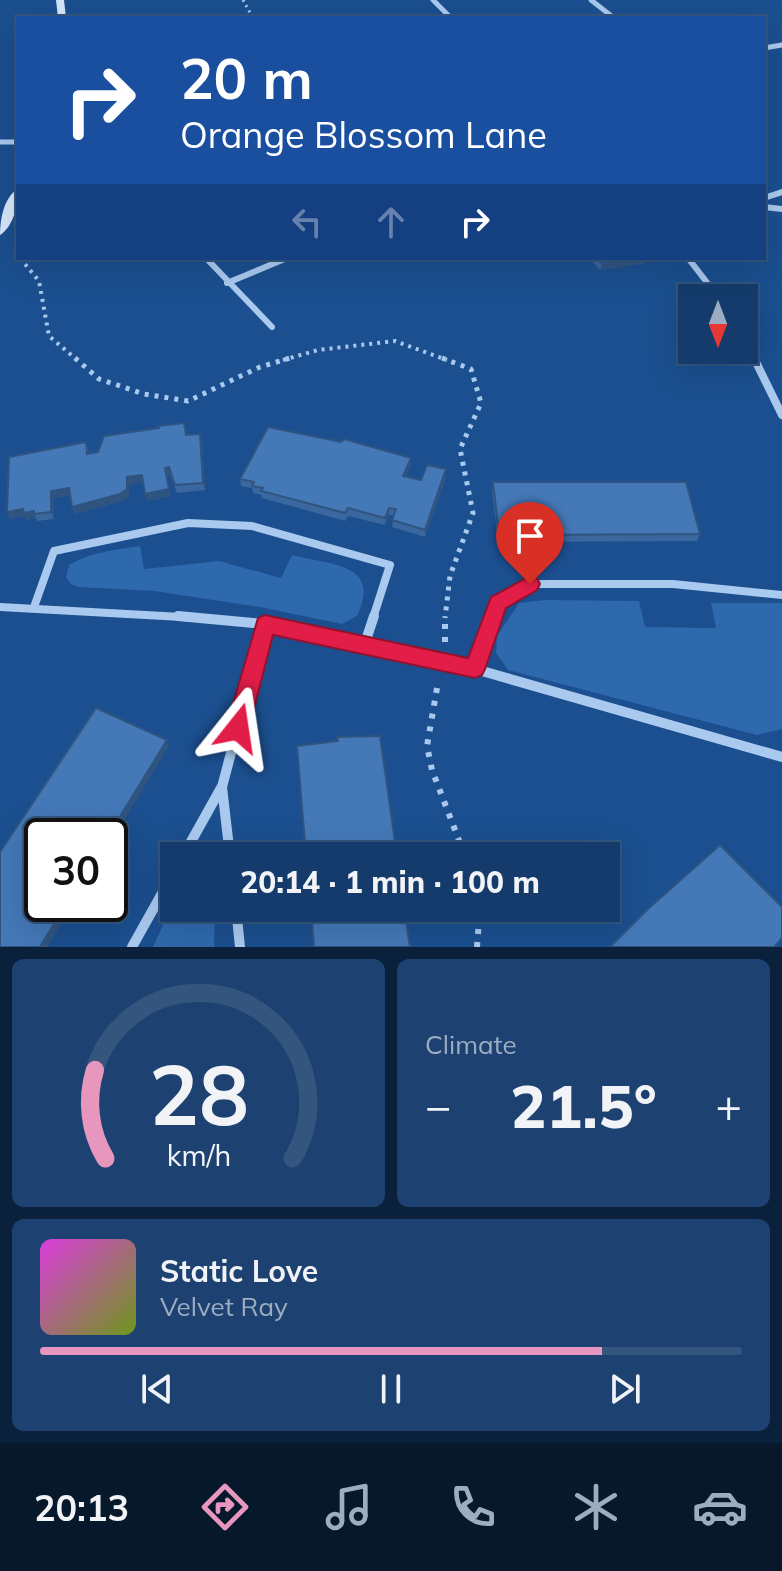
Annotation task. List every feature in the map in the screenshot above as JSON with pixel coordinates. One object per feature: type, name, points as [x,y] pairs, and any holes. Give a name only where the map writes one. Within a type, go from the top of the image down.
[{"type":"street","points":[[433,0],[449,16]]},
{"type":"street","points":[[591,0],[611,16]]},
{"type":"street","points":[[0,231],[16,196]]},
{"type":"street","points":[[208,260],[272,327]]},
{"type":"street","points":[[227,283],[282,260]]},
{"type":"street","points":[[690,260],[708,284]]},
{"type":"street","points":[[757,364],[782,415]]},
{"type":"street","points":[[34,607],[54,551],[188,523],[252,526],[390,565],[364,646]]},
{"type":"street","points":[[475,669],[498,603],[530,584],[673,584],[782,595]]},
{"type":"street","points":[[0,607],[265,624],[475,669],[782,757]]},
{"type":"street","points":[[191,842],[222,787],[265,624]]},
{"type":"street","points":[[222,787],[228,842]]},
{"type":"street","points":[[132,947],[160,897]]},
{"type":"street","points":[[237,922],[240,947]]},
{"type":"path","points":[[21,260],[39,281],[49,336],[99,379],[144,394],[188,401],[275,363],[318,350],[395,341],[471,369],[479,388],[481,414],[460,449],[473,513],[453,566],[445,602],[445,642]]},
{"type":"path","points":[[437,688],[427,746],[432,770],[460,842]]},
{"type":"path","points":[[477,947],[479,922]]},
{"type":"shaded area","points":[[140,546],[144,569],[219,561],[281,578],[292,555],[322,561],[348,569],[358,576],[363,586],[363,599],[357,616],[342,624],[260,607],[154,591],[78,587],[66,577],[69,565],[86,557]]},
{"type":"shaded area","points":[[545,600],[639,601],[645,627],[716,628],[711,603],[782,603],[782,729],[757,735],[508,670],[496,653],[497,636],[519,603]]},
{"type":"shaded area","points":[[164,922],[215,922],[214,947],[153,947]]},
{"type":"building","points":[[184,423],[186,435],[200,434],[203,483],[175,485],[169,467],[165,468],[169,489],[145,494],[142,475],[127,477],[127,489],[120,494],[72,507],[69,488],[51,491],[51,512],[24,513],[23,509],[7,512],[9,457],[86,442],[87,454],[98,452],[104,436]]},
{"type":"building","points":[[268,427],[341,442],[344,439],[411,458],[403,476],[421,480],[427,465],[446,469],[425,530],[392,520],[396,509],[389,508],[385,518],[348,508],[345,513],[261,491],[263,488],[252,486],[254,482],[240,479]]},
{"type":"building","points":[[493,482],[686,482],[700,534],[499,535]]},
{"type":"building","points":[[96,708],[167,740],[119,818],[24,818],[24,922],[55,922],[40,947],[0,947],[0,852]]},
{"type":"building","points":[[380,736],[395,842],[305,842],[297,746],[338,741],[337,737]]},
{"type":"building","points":[[720,845],[782,907],[782,938],[774,947],[610,947],[649,908]]},
{"type":"building","points":[[312,922],[406,922],[410,947],[314,947]]},
{"type":"route","points":[[238,728],[265,624],[475,669],[498,603],[530,584]]}]
